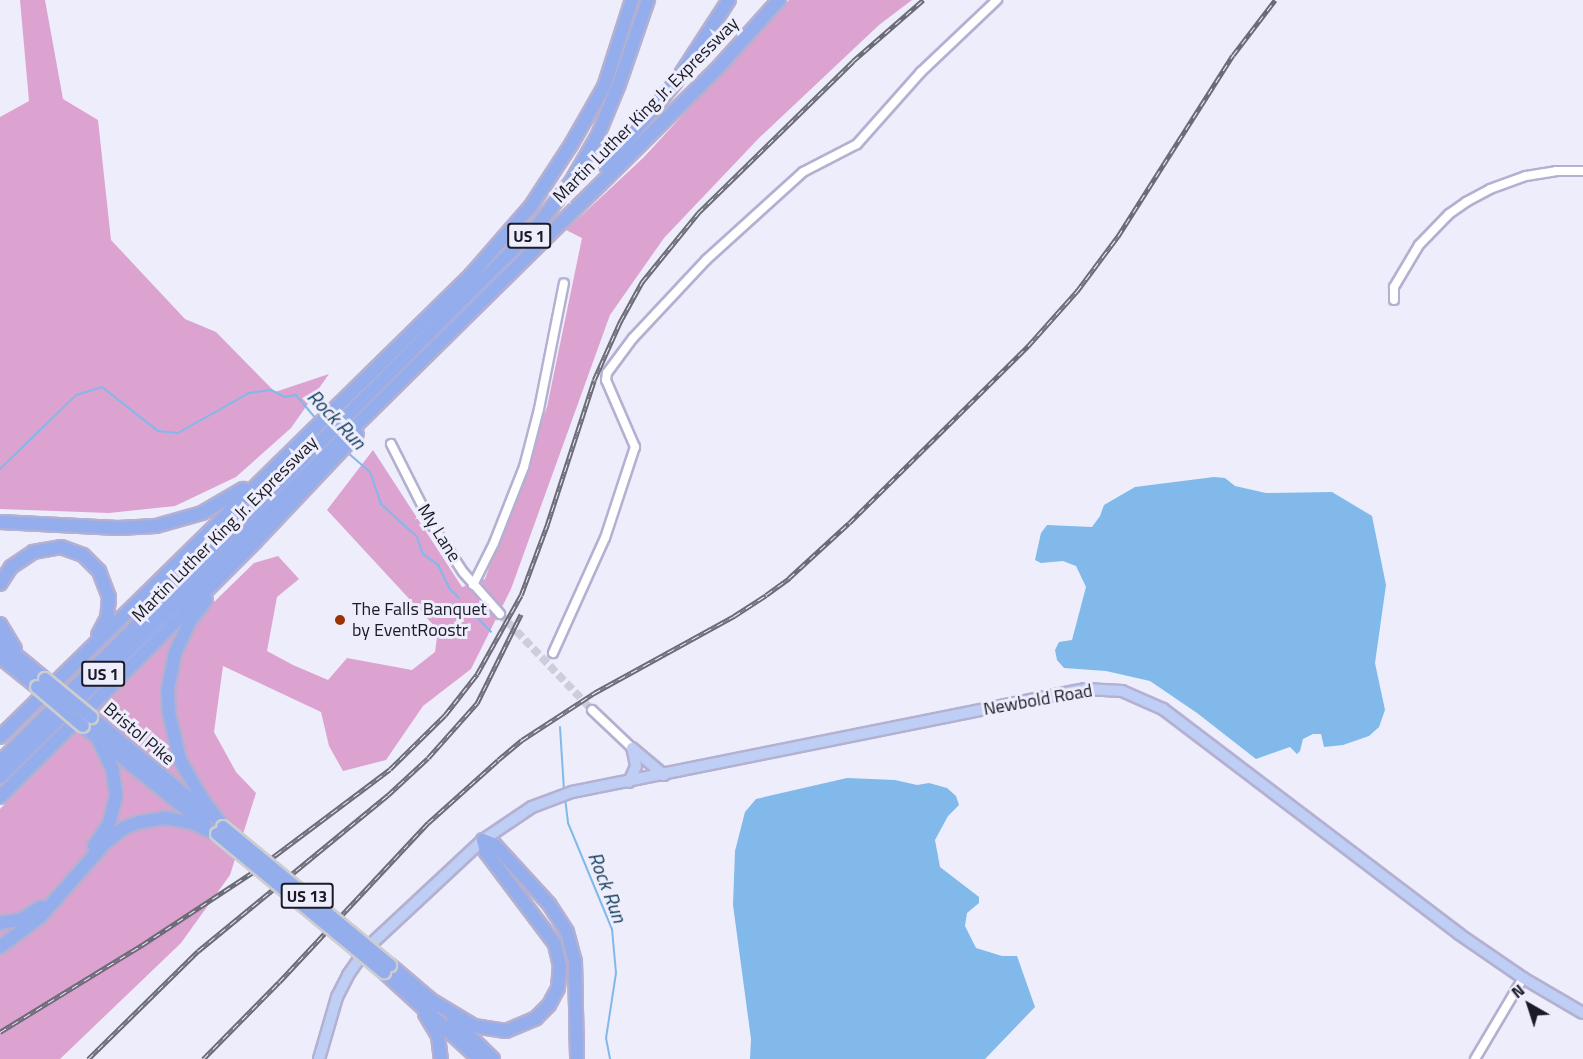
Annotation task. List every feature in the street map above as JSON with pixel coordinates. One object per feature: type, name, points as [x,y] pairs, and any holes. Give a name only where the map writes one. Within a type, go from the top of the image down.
[{"type":"highway","points":[[582,126],[606,65],[625,0]]},
{"type":"highway","points":[[220,831],[180,760],[170,726],[168,689],[175,653],[190,621],[256,541],[370,385],[475,271],[542,191],[604,87],[632,0]]},
{"type":"highway","name":"Martin Luther King Jr. Expressway","points":[[341,425],[514,253],[550,211],[580,166],[606,118],[648,0]]},
{"type":"highway","points":[[578,203],[670,90],[729,0]]},
{"type":"highway","name":"Martin Luther King Jr. Expressway","points":[[341,425],[716,70],[779,0]]},
{"type":"highway","points":[[322,449],[341,425],[625,169],[716,70]]},
{"type":"highway","points":[[0,737],[308,432],[341,425]]},
{"type":"highway","name":"Martin Luther King Jr. Expressway","points":[[0,762],[322,449]]},
{"type":"highway","name":"Martin Luther King Jr. Expressway","points":[[0,777],[322,449]]},
{"type":"highway","points":[[0,522],[118,528],[168,524],[221,504],[282,459]]},
{"type":"highway","points":[[0,797],[256,541]]},
{"type":"highway","points":[[0,584],[16,562],[33,552],[62,547],[83,555],[99,571],[109,597],[104,624],[89,649]]},
{"type":"highway","points":[[0,624],[9,641],[32,669]]},
{"type":"highway","points":[[0,642],[32,669]]},
{"type":"highway","name":"US 13","points":[[0,657],[41,683]]},
{"type":"highway","name":"Bristol Pike","points":[[32,669],[41,683],[220,831]]},
{"type":"highway","name":"US 13","points":[[87,722],[97,737],[220,831],[387,969],[434,1002],[493,1059]]},
{"type":"highway","points":[[0,923],[20,920],[39,908],[105,831],[114,805],[116,787],[112,768],[97,737]]},
{"type":"highway","points":[[0,947],[32,925],[106,842],[124,828],[148,819],[165,818],[220,831]]},
{"type":"highway","points":[[434,1002],[480,1028],[506,1030],[526,1025],[541,1014],[558,987],[560,966],[555,944],[486,852],[483,840]]},
{"type":"highway","points":[[483,840],[495,844],[549,904],[567,932],[576,968],[578,1059]]},
{"type":"highway","name":"US 13","points":[[387,969],[479,1059]]},
{"type":"highway","points":[[408,992],[435,1029],[441,1059]]},
{"type":"main road","name":"Newbold Road","points":[[319,1059],[337,997],[362,954],[393,921],[483,840],[523,812],[557,796],[572,792],[1071,691],[1122,691],[1163,708],[1387,881],[1523,978],[1583,1013]]},
{"type":"main road","points":[[632,748],[664,775]]},
{"type":"main road","points":[[629,782],[636,766],[632,748]]},
{"type":"street","points":[[553,653],[604,538],[635,447],[606,380],[607,373],[633,338],[706,260],[803,172],[857,144],[921,72],[997,0]]},
{"type":"street","points":[[1394,300],[1394,287],[1414,252],[1434,228],[1466,202],[1490,189],[1526,176],[1556,171],[1583,171]]},
{"type":"street","points":[[473,585],[494,543],[524,467],[539,409],[564,283]]},
{"type":"street","name":"My Lane","points":[[391,444],[432,525],[473,585],[500,614]]},
{"type":"street","points":[[592,710],[632,748]]},
{"type":"street","points":[[1475,1059],[1523,978]]},
{"type":"shaded area","points":[[20,0],[45,0],[63,99],[98,120],[111,240],[185,319],[216,332],[275,392],[329,374],[291,428],[236,477],[175,506],[109,513],[0,509],[0,117],[29,101]]},
{"type":"shaded area","points":[[789,0],[912,0],[879,25],[759,138],[664,238],[610,315],[511,589],[471,669],[423,706],[386,760],[343,771],[329,746],[321,712],[223,666],[214,732],[236,772],[256,793],[230,875],[181,943],[60,1059],[0,1059],[0,809],[164,643],[215,601],[254,563],[278,556],[299,579],[277,597],[267,651],[293,665],[328,680],[347,658],[412,670],[435,652],[438,630],[327,510],[373,450],[462,587],[485,579],[547,407],[582,238],[566,230],[644,157]]},
{"type":"water","points":[[1214,477],[1225,478],[1235,486],[1266,493],[1332,492],[1372,516],[1386,585],[1375,663],[1385,710],[1379,727],[1369,736],[1343,745],[1324,747],[1321,734],[1313,734],[1303,739],[1297,754],[1290,747],[1256,759],[1197,713],[1150,681],[1106,671],[1064,668],[1057,660],[1055,650],[1059,642],[1072,640],[1086,587],[1076,566],[1063,561],[1041,563],[1035,560],[1041,533],[1047,525],[1092,527],[1104,505],[1135,487]]},
{"type":"water","points":[[847,778],[895,780],[917,785],[929,783],[947,788],[956,796],[959,805],[948,816],[935,840],[940,867],[979,897],[979,903],[967,913],[965,926],[976,948],[1002,956],[1017,956],[1035,1007],[985,1059],[750,1059],[751,1039],[733,905],[735,851],[745,812],[756,799]]},
{"type":"waterway","name":"Rock Run","points":[[0,469],[76,395],[102,387],[158,431],[178,433],[249,393],[271,390],[285,397],[296,395],[316,419]]},
{"type":"waterway","name":"Rock Run","points":[[347,452],[370,472],[381,504],[417,537],[423,554],[438,565],[449,588],[459,598]]},
{"type":"waterway","name":"Rock Run","points":[[468,608],[491,632]]},
{"type":"waterway","name":"Rock Run","points":[[560,727],[564,790]]},
{"type":"waterway","name":"Rock Run","points":[[565,798],[568,823],[612,929],[616,973],[606,1038],[610,1059]]},
{"type":"tunnel","points":[[500,614],[592,710]]},
{"type":"railway","points":[[0,1032],[142,945],[253,872],[390,769],[445,715],[477,674],[521,595],[547,525],[594,380],[620,322],[642,282],[698,213],[853,61],[923,0]]},
{"type":"railway","points":[[203,1059],[279,982],[428,823],[522,740],[594,693],[734,616],[766,595],[789,578],[849,523],[1028,346],[1077,291],[1118,236],[1233,55],[1275,0]]},
{"type":"railway","points":[[88,1059],[198,951],[388,795],[428,758],[477,703],[521,614]]},
{"type":"place","name":"The Falls Banquet by EventRoostr","points":[[340,620]]}]
